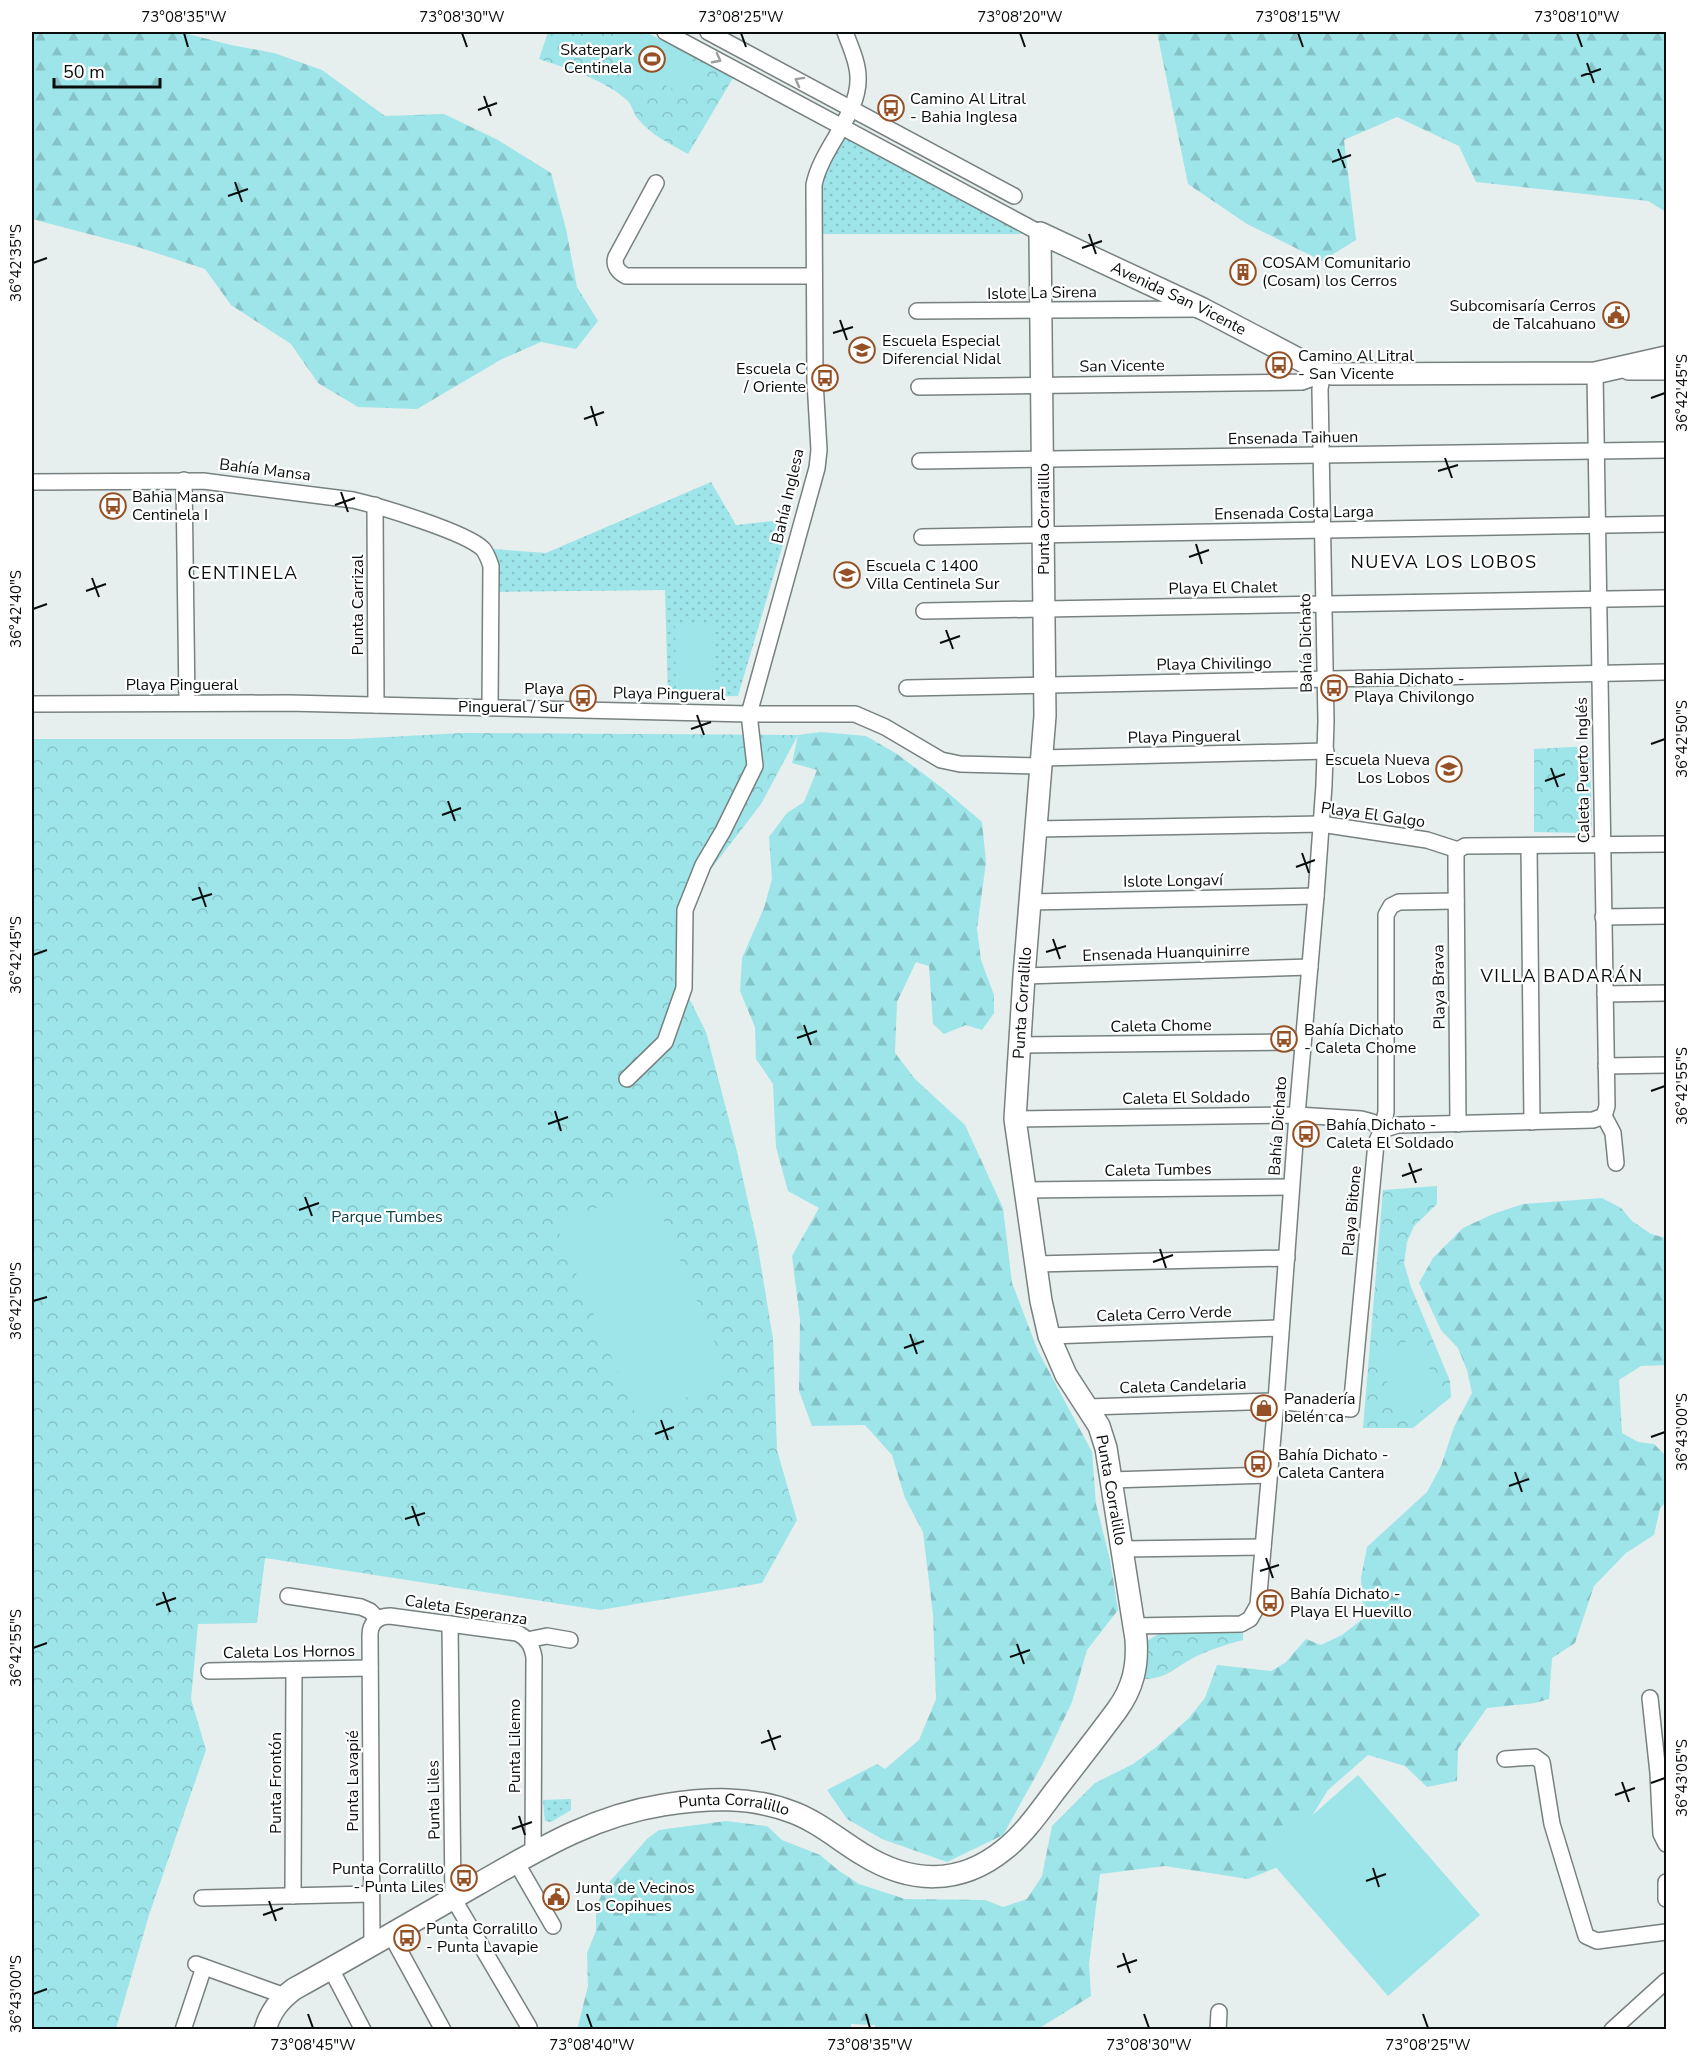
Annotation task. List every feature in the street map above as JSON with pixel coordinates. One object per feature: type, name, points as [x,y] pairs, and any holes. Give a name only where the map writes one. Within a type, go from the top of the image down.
[{"type":"street","name":"Avenida San Vicente","points":[[665,32],[1041,233],[1203,309],[1323,372],[1345,375],[1666,372]]},
{"type":"street","points":[[708,32],[1014,196]]},
{"type":"street","name":"Bahía Inglesa","points":[[749,714],[817,468],[819,450],[813,206],[816,172],[856,94],[858,74],[845,32]]},
{"type":"street","points":[[656,183],[614,262],[626,276],[814,276]]},
{"type":"street","name":"Punta Corralillo","points":[[265,2030],[273,2010],[285,1996],[524,1858],[588,1825],[635,1810],[707,1799],[757,1802],[792,1812],[819,1825],[877,1863],[905,1873],[934,1877],[971,1870],[995,1857],[1023,1832],[1130,1690],[1136,1666],[1134,1626],[1103,1437],[1088,1407],[1066,1375],[1049,1336],[1035,1264],[1015,1119],[1024,976],[1042,762],[1045,685],[1041,233]]},
{"type":"street","name":"Islote La Sirena","points":[[917,311],[1203,309]]},
{"type":"street","points":[[1595,373],[1666,357]]},
{"type":"street","name":"San Vicente","points":[[919,387],[1302,382],[1323,372]]},
{"type":"street","name":"Bahía Dichato","points":[[1134,1626],[1236,1624],[1246,1622],[1254,1615],[1258,1605],[1326,751],[1320,389],[1323,372]]},
{"type":"street","name":"Caleta Puerto Inglés","points":[[1595,373],[1607,1106],[1604,1116],[1613,1133],[1616,1163]]},
{"type":"street","name":"Ensenada Taihuen","points":[[920,461],[1666,450]]},
{"type":"street","points":[[184,480],[187,703]]},
{"type":"street","name":"Bahía Mansa","points":[[32,482],[184,480],[353,500],[375,505],[442,529],[475,544],[484,550],[491,566],[490,707]]},
{"type":"street","name":"Punta Carrizal","points":[[375,505],[376,705]]},
{"type":"street","name":"Ensenada Costa Larga","points":[[922,537],[1666,524]]},
{"type":"street","name":"Playa El Chalet","points":[[924,611],[1666,598]]},
{"type":"street","name":"Playa Chivilingo","points":[[907,688],[1666,672]]},
{"type":"street","name":"Playa Pingueral","points":[[32,704],[376,705],[749,714],[855,714],[885,727],[941,759],[960,764],[1326,751]]},
{"type":"street","points":[[627,1079],[665,1042],[684,988],[685,910],[703,865],[723,831],[755,766],[749,714]]},
{"type":"street","name":"Playa El Galgo","points":[[1036,829],[1321,824],[1427,840],[1458,850],[1465,846],[1666,844]]},
{"type":"street","points":[[1529,846],[1532,1122]]},
{"type":"street","name":"Playa Brava","points":[[1458,850],[1456,858],[1458,1124]]},
{"type":"street","name":"Islote Longaví","points":[[1030,902],[1316,896]]},
{"type":"street","name":"Playa Bitone","points":[[1351,1409],[1376,1143],[1386,1112],[1388,910],[1399,902],[1456,901]]},
{"type":"street","points":[[1603,917],[1666,916]]},
{"type":"street","name":"Ensenada Huanquinirre","points":[[1024,976],[1310,966]]},
{"type":"street","points":[[1605,993],[1666,993]]},
{"type":"street","name":"Caleta Chome","points":[[1019,1046],[1303,1042]]},
{"type":"street","points":[[1606,1066],[1666,1065]]},
{"type":"street","name":"Caleta El Soldado","points":[[1015,1119],[1297,1115],[1361,1119],[1372,1122],[1382,1130]]},
{"type":"street","points":[[1382,1130],[1398,1125],[1597,1120],[1604,1116]]},
{"type":"street","name":"Caleta Tumbes","points":[[1024,1190],[1291,1187]]},
{"type":"street","points":[[1035,1264],[1287,1258]]},
{"type":"street","name":"Caleta Cerro Verde","points":[[1049,1336],[1281,1328]]},
{"type":"street","name":"Caleta Candelaria","points":[[1088,1407],[1276,1401],[1351,1409]]},
{"type":"street","points":[[1111,1480],[1269,1475]]},
{"type":"street","points":[[1122,1550],[1263,1547]]},
{"type":"street","name":"Caleta Esperanza","points":[[288,1596],[361,1607],[370,1611],[378,1619],[390,1616],[517,1633],[527,1640],[547,1636],[570,1640]]},
{"type":"street","name":"Punta Lavapié","points":[[372,1945],[370,1631],[373,1623],[378,1619]]},
{"type":"street","name":"Punta Liles","points":[[450,1624],[453,1898],[529,2027]]},
{"type":"street","name":"Punta Lilemo","points":[[524,1858],[534,1657],[527,1640]]},
{"type":"street","name":"Caleta Los Hornos","points":[[208,1671],[370,1668]]},
{"type":"street","name":"Punta Frontón","points":[[293,1896],[294,1670]]},
{"type":"street","points":[[1650,1698],[1662,1772],[1661,1831],[1666,1844]]},
{"type":"street","points":[[1505,1759],[1535,1757],[1542,1762],[1552,1824],[1586,1936],[1597,1941],[1666,1932]]},
{"type":"street","points":[[524,1858],[553,1926]]},
{"type":"street","points":[[1666,1882],[1666,1899]]},
{"type":"street","points":[[202,1898],[371,1894]]},
{"type":"street","points":[[391,1935],[443,2030]]},
{"type":"street","points":[[183,2030],[200,1965],[285,1996]]},
{"type":"street","points":[[331,1969],[363,2030]]},
{"type":"street","points":[[1612,2030],[1666,1981]]},
{"type":"street","points":[[1218,2030],[1219,2012]]},
{"type":"green space","points":[[32,32],[180,32],[274,53],[322,70],[385,116],[444,114],[498,140],[551,173],[566,229],[577,287],[598,321],[576,349],[541,342],[502,359],[417,409],[358,407],[318,383],[291,344],[231,305],[205,269],[138,247],[32,219]]},
{"type":"green space","points":[[548,32],[646,32],[733,78],[688,154],[650,131],[637,118],[627,100],[618,93],[585,75],[539,59]]},
{"type":"green space","name":"Skatepark Centinela","points":[[621,32],[637,32],[696,63],[680,93],[608,55]]},
{"type":"green space","points":[[1157,32],[1666,32],[1666,212],[1648,201],[1476,182],[1459,146],[1397,117],[1344,140],[1356,240],[1322,261],[1247,224],[1188,184]]},
{"type":"green space","points":[[841,133],[1026,234],[816,234],[819,172]]},
{"type":"green space","points":[[711,482],[736,525],[773,521],[789,524],[738,696],[668,697],[665,590],[494,592],[493,549],[546,553]]},
{"type":"green space","points":[[675,625],[714,625],[714,692],[676,693]]},
{"type":"green space","points":[[821,732],[866,736],[897,754],[982,822],[986,862],[977,929],[981,960],[994,995],[994,1013],[982,1030],[966,1025],[944,1034],[933,1024],[929,966],[916,962],[897,1002],[895,1053],[915,1079],[965,1125],[1003,1208],[1012,1283],[1038,1351],[1092,1452],[1096,1504],[1110,1560],[1118,1610],[1087,1650],[1072,1702],[1043,1763],[1003,1835],[947,1862],[882,1839],[847,1819],[827,1790],[877,1764],[885,1769],[919,1740],[936,1699],[933,1615],[923,1532],[905,1498],[892,1455],[865,1425],[812,1426],[799,1391],[800,1320],[792,1256],[819,1208],[788,1191],[776,1147],[773,1084],[756,1059],[755,1027],[740,991],[742,958],[764,908],[772,879],[769,837],[787,813],[804,802],[817,770],[792,763],[798,735]]},
{"type":"green space","name":"Parque Tumbes","points":[[463,733],[798,735],[761,804],[681,908],[684,988],[706,1032],[735,1143],[757,1242],[773,1339],[777,1450],[797,1520],[762,1583],[600,1610],[265,1558],[257,1623],[198,1624],[191,1699],[206,1750],[149,1915],[116,2029],[32,2029],[32,739],[351,739]]},
{"type":"green space","points":[[1590,746],[1592,827],[1585,833],[1534,832],[1534,749]]},
{"type":"green space","points":[[649,1186],[730,1379],[637,1418],[556,1225]]},
{"type":"green space","points":[[1437,1186],[1437,1204],[1414,1226],[1407,1242],[1404,1263],[1411,1287],[1450,1381],[1451,1397],[1413,1428],[1363,1428],[1383,1190]]},
{"type":"green space","points":[[1602,1198],[1621,1208],[1632,1221],[1651,1234],[1666,1238],[1666,1365],[1641,1366],[1619,1380],[1622,1433],[1638,1442],[1654,1444],[1666,1456],[1666,1502],[1660,1508],[1654,1535],[1626,1553],[1594,1586],[1575,1643],[1552,1658],[1549,1699],[1535,1703],[1487,1708],[1458,1749],[1457,1781],[1427,1787],[1405,1766],[1368,1755],[1328,1790],[1297,1840],[1293,1861],[1248,1879],[1165,1866],[1100,1874],[1089,1964],[1091,1996],[1038,2029],[876,2030],[875,2025],[851,2024],[851,2030],[577,2030],[588,1986],[587,1953],[596,1931],[596,1907],[605,1887],[647,1839],[659,1830],[726,1821],[767,1826],[782,1840],[820,1855],[859,1884],[905,1899],[985,1900],[1003,1907],[1027,1899],[1042,1876],[1052,1826],[1095,1783],[1133,1764],[1188,1719],[1205,1698],[1217,1665],[1271,1671],[1285,1663],[1306,1639],[1321,1645],[1342,1635],[1364,1618],[1361,1578],[1367,1547],[1427,1492],[1441,1466],[1454,1427],[1472,1393],[1467,1370],[1458,1348],[1441,1330],[1419,1283],[1433,1258],[1463,1228],[1493,1214],[1523,1204]]},
{"type":"green space","points":[[1412,1338],[1445,1396],[1408,1418],[1375,1360]]},
{"type":"green space","points":[[1243,1631],[1243,1640],[1203,1653],[1164,1675],[1140,1679],[1145,1642],[1162,1632]]},
{"type":"green space","points":[[1358,1775],[1480,1915],[1388,1996],[1266,1856]]},
{"type":"green space","points":[[571,1799],[571,1810],[551,1822],[545,1821],[543,1800]]},
{"type":"place","name":"Skatepark Centinela","points":[[652,59]]},
{"type":"place","name":"Camino Al Litral - Bahia Inglesa","points":[[891,108]]},
{"type":"place","name":"COSAM Comunitario (Cosam) los Cerros","points":[[1243,272]]},
{"type":"place","name":"Subcomisaría Cerros de Talcahuano","points":[[1616,315]]},
{"type":"place","name":"Escuela Especial Diferencial Nidal","points":[[862,350]]},
{"type":"place","name":"Camino Al Litral - San Vicente","points":[[1279,365]]},
{"type":"place","name":"Escuela C / Oriente","points":[[825,378]]},
{"type":"place","name":"Bahia Mansa Centinela I","points":[[113,506]]},
{"type":"place","name":"Escuela C 1400 Villa Centinela Sur","points":[[847,575]]},
{"type":"place","name":"Bahia Dichato - Playa Chivilongo","points":[[1334,688]]},
{"type":"place","name":"Playa Pingueral / Sur","points":[[583,698]]},
{"type":"place","name":"Escuela Nueva Los Lobos","points":[[1449,769]]},
{"type":"place","name":"Bahía Dichato - Caleta Chome","points":[[1284,1039]]},
{"type":"place","name":"Bahía Dichato - Caleta El Soldado","points":[[1306,1134]]},
{"type":"place","name":"Panadería belén ca","points":[[1264,1408]]},
{"type":"place","name":"Bahía Dichato - Caleta Cantera","points":[[1258,1464]]},
{"type":"place","name":"Bahía Dichato - Playa El Huevillo","points":[[1270,1603]]},
{"type":"place","name":"Punta Corralillo - Punta Liles","points":[[464,1878]]},
{"type":"place","name":"Junta de Vecinos Los Copihues","points":[[556,1897]]},
{"type":"place","name":"Punta Corralillo - Punta Lavapie","points":[[407,1938]]},
{"type":"district","name":"NUEVA LOS LOBOS","points":[[1444,562]]},
{"type":"district","name":"CENTINELA","points":[[243,573]]},
{"type":"district","name":"VILLA BADARÁN","points":[[1562,976]]}]
